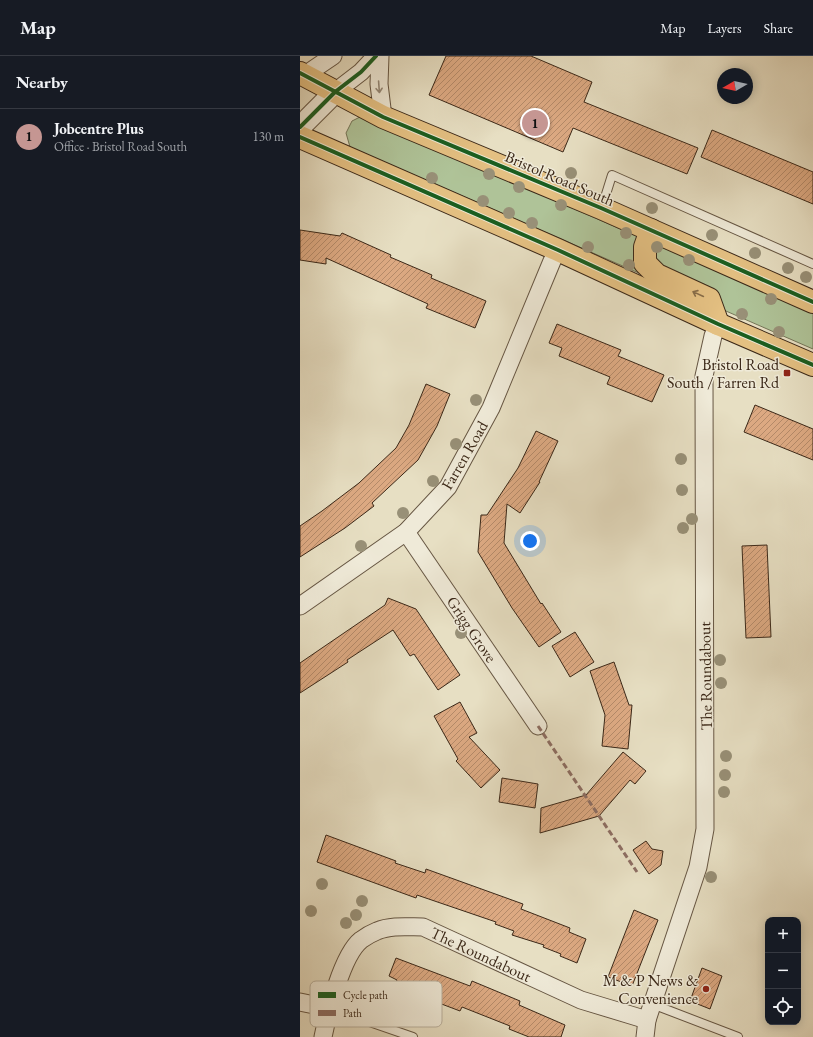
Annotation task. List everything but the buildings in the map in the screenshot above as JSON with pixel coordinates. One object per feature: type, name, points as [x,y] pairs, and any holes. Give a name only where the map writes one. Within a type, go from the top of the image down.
[{"type":"highway","name":"Bristol Road South","points":[[302,76],[383,117],[601,208],[813,302]]},
{"type":"highway","points":[[300,136],[558,250],[718,324],[813,364]]},
{"type":"highway","points":[[651,230],[645,247],[645,263],[657,275],[708,299],[718,324]]},
{"type":"street","points":[[302,76],[332,56]]},
{"type":"street","points":[[300,127],[335,92],[361,72],[376,56]]},
{"type":"street","points":[[380,56],[378,84],[383,117]]},
{"type":"street","name":"Farren Road","points":[[300,606],[406,532],[448,487],[491,408],[552,261],[558,250]]},
{"type":"street","name":"The Roundabout","points":[[339,981],[348,956],[360,940],[377,931],[400,926],[423,927],[646,1029],[652,1004],[698,867],[705,829],[704,376],[713,336],[718,324]]},
{"type":"street","name":"Grigg Grove","points":[[406,532],[538,726]]},
{"type":"street","points":[[300,1002],[310,1004]]},
{"type":"street","name":"The Roundabout","points":[[323,1037],[325,1027]]},
{"type":"lane","points":[[601,208],[612,175],[813,264]]},
{"type":"lane","points":[[652,1004],[738,1037]]},
{"type":"lane","points":[[384,1027],[413,1037]]},
{"type":"green space","points":[[360,117],[444,152],[813,313],[813,349],[350,147],[346,133],[352,121]]},
{"type":"marked path","points":[[538,726],[637,872]]},
{"type":"cycle path","points":[[300,127],[335,92],[361,72],[376,56]]},
{"type":"cycle path","points":[[300,73],[383,117],[601,208],[813,302]]},
{"type":"cycle path","points":[[300,137],[558,250],[718,324],[813,365]]},
{"type":"place","name":"Jobcentre Plus","points":[[535,123]]},
{"type":"place","name":"Bristol Road South / Farren Rd","points":[[787,373]]},
{"type":"place","name":"M & P News & Convenience","points":[[706,989]]}]
